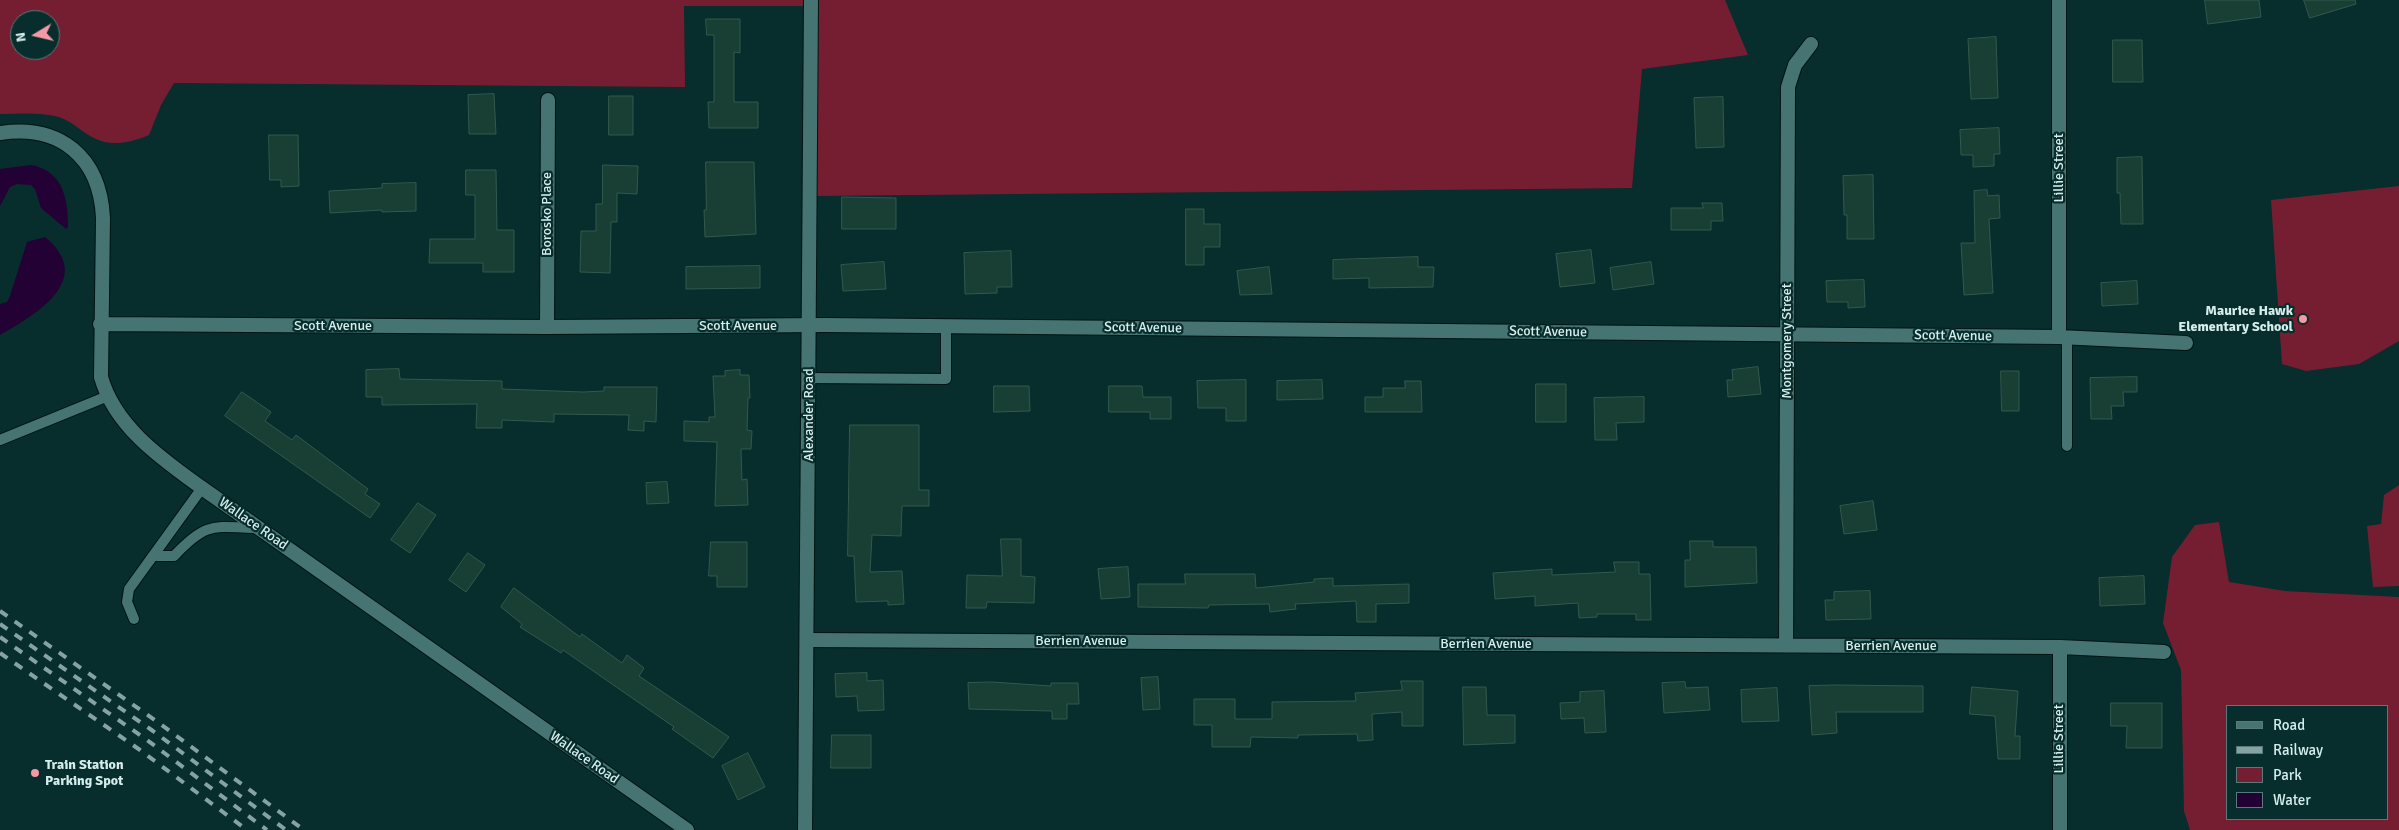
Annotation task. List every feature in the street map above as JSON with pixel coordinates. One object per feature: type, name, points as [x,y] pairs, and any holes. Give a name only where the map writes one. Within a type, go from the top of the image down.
[{"type":"street","name":"Alexander Road","points":[[805,830],[808,640],[811,0]]},
{"type":"street","name":"Lillie Street","points":[[2059,0],[2063,337]]},
{"type":"street","name":"Montgomery Street","points":[[1786,645],[1788,87],[1795,65],[1811,44]]},
{"type":"street","name":"Borosko Place","points":[[547,327],[548,100]]},
{"type":"street","name":"Wallace Road","points":[[0,133],[36,132],[61,141],[82,158],[96,179],[102,201],[103,218],[100,324],[101,377],[108,396],[122,419],[144,443],[162,459],[258,528],[687,830]]},
{"type":"street","name":"Scott Avenue","points":[[100,324],[547,327],[946,326],[2063,337],[2186,343]]},
{"type":"street","name":"Berrien Avenue","points":[[808,640],[2060,647],[2164,652]]},
{"type":"street","name":"Lillie Street","points":[[2060,647],[2060,830]]},
{"type":"street","points":[[621,784],[671,830]]},
{"type":"lane","points":[[809,378],[946,378],[946,326]]},
{"type":"lane","points":[[2063,337],[2067,446]]},
{"type":"lane","points":[[0,440],[108,396]]},
{"type":"lane","points":[[134,619],[128,608],[127,596],[135,580],[148,566],[202,488]]},
{"type":"lane","points":[[155,556],[174,556],[193,536],[213,526],[258,528]]},
{"type":"green space","points":[[0,0],[811,0],[811,6],[684,6],[685,87],[174,83],[161,105],[149,135],[136,140],[116,143],[96,139],[59,117],[37,114],[0,114]]},
{"type":"green space","points":[[815,0],[1725,0],[1748,55],[1642,69],[1632,188],[814,196]]},
{"type":"green space","points":[[2399,186],[2399,341],[2359,364],[2306,371],[2282,364],[2271,200]]},
{"type":"green space","points":[[2399,485],[2399,586],[2373,587],[2367,526],[2381,524],[2384,495]]},
{"type":"green space","points":[[2219,522],[2229,582],[2285,591],[2399,597],[2399,830],[2190,830],[2184,811],[2181,670],[2163,623],[2172,557],[2195,525]]},
{"type":"water","points":[[31,165],[42,168],[50,173],[61,187],[67,206],[68,227],[66,229],[41,208],[35,189],[31,185],[17,184],[10,187],[0,206],[0,169]]},
{"type":"water","points":[[45,237],[59,252],[65,267],[63,281],[56,294],[44,306],[0,335],[0,304],[7,302],[10,296],[27,242]]},
{"type":"building","points":[[2205,0],[2259,0],[2261,17],[2208,24]]},
{"type":"building","points":[[2304,0],[2355,0],[2356,4],[2310,18]]},
{"type":"building","points":[[706,19],[740,19],[740,53],[734,52],[734,102],[758,102],[758,128],[709,128],[708,102],[714,102],[714,35],[707,35]]},
{"type":"building","points":[[1996,37],[1998,98],[1971,99],[1968,39]]},
{"type":"building","points":[[2113,40],[2142,40],[2143,82],[2113,82]]},
{"type":"building","points":[[494,94],[496,134],[469,134],[468,95]]},
{"type":"building","points":[[609,96],[633,96],[633,135],[609,135]]},
{"type":"building","points":[[1723,97],[1724,147],[1696,148],[1694,98]]},
{"type":"building","points":[[1999,128],[2000,154],[1994,154],[1994,166],[1973,167],[1973,155],[1961,155],[1960,130]]},
{"type":"building","points":[[269,135],[298,135],[299,186],[281,187],[281,180],[270,180]]},
{"type":"building","points":[[2142,157],[2143,224],[2121,224],[2120,193],[2117,193],[2117,158]]},
{"type":"building","points":[[706,162],[754,162],[756,234],[705,237]]},
{"type":"building","points":[[603,165],[638,166],[637,194],[617,193],[617,222],[611,222],[610,273],[580,272],[581,231],[596,231],[596,204],[602,204]]},
{"type":"building","points":[[466,170],[496,170],[497,230],[514,230],[514,272],[483,272],[483,263],[429,263],[430,239],[475,239],[475,195],[466,195]]},
{"type":"building","points":[[1873,175],[1874,239],[1847,239],[1847,215],[1844,215],[1843,176]]},
{"type":"building","points":[[416,183],[416,211],[382,212],[382,210],[330,213],[329,191],[382,188],[382,184]]},
{"type":"building","points":[[1987,190],[1988,196],[1999,195],[2000,218],[1989,219],[1993,293],[1964,295],[1961,243],[1975,243],[1974,191]]},
{"type":"building","points":[[842,197],[896,198],[896,229],[842,229]]},
{"type":"building","points":[[1702,203],[1722,203],[1723,221],[1711,221],[1711,230],[1671,230],[1671,208],[1703,208]]},
{"type":"building","points":[[1186,209],[1204,209],[1204,224],[1220,224],[1220,247],[1204,247],[1204,265],[1186,265]]},
{"type":"building","points":[[1591,250],[1595,283],[1560,287],[1556,254]]},
{"type":"building","points":[[1011,251],[1012,287],[997,287],[997,293],[965,294],[964,253]]},
{"type":"building","points":[[1418,257],[1418,267],[1434,267],[1433,287],[1369,288],[1369,278],[1333,279],[1333,260]]},
{"type":"building","points":[[884,262],[886,289],[843,291],[841,265]]},
{"type":"building","points":[[1651,262],[1654,284],[1613,290],[1610,268]]},
{"type":"building","points":[[760,266],[760,288],[686,289],[686,267]]},
{"type":"building","points":[[1269,267],[1272,294],[1240,295],[1237,271]]},
{"type":"building","points":[[1864,280],[1865,307],[1848,308],[1848,302],[1827,302],[1826,281]]},
{"type":"building","points":[[2137,281],[2138,304],[2102,306],[2101,283]]},
{"type":"building","points":[[1758,367],[1761,394],[1728,397],[1727,380],[1733,380],[1732,370]]},
{"type":"building","points":[[399,369],[400,379],[502,381],[502,389],[583,392],[604,391],[604,387],[657,387],[656,422],[644,421],[644,431],[628,430],[629,415],[554,414],[554,422],[502,420],[502,428],[476,428],[477,404],[382,405],[382,397],[366,397],[366,370]]},
{"type":"building","points":[[740,370],[740,375],[749,375],[750,398],[748,398],[747,430],[752,431],[751,449],[741,449],[742,480],[747,479],[748,505],[715,506],[717,442],[684,441],[684,421],[709,422],[709,417],[715,417],[713,376],[725,376],[725,371]]},
{"type":"building","points":[[2001,371],[2019,371],[2019,411],[2002,411]]},
{"type":"building","points":[[2137,377],[2137,392],[2123,392],[2124,406],[2111,406],[2112,419],[2091,419],[2090,378]]},
{"type":"building","points":[[1246,380],[1246,421],[1226,421],[1226,408],[1198,408],[1197,381]]},
{"type":"building","points":[[1322,380],[1323,399],[1277,400],[1277,381]]},
{"type":"building","points":[[1405,381],[1421,381],[1422,412],[1365,412],[1365,397],[1383,397],[1383,388],[1405,388]]},
{"type":"building","points":[[1536,384],[1566,384],[1566,422],[1536,422]]},
{"type":"building","points":[[994,386],[1029,386],[1030,411],[994,412]]},
{"type":"building","points":[[1109,386],[1142,386],[1143,397],[1171,397],[1171,419],[1150,419],[1150,412],[1109,412]]},
{"type":"building","points":[[242,392],[271,412],[265,421],[292,440],[296,435],[368,489],[365,494],[380,504],[370,518],[225,416]]},
{"type":"building","points":[[1644,397],[1644,422],[1616,423],[1617,440],[1595,440],[1594,398]]},
{"type":"building","points":[[850,425],[919,425],[919,490],[929,490],[929,506],[902,506],[901,536],[872,535],[870,572],[902,571],[904,604],[888,605],[888,601],[856,602],[854,556],[848,556]]},
{"type":"building","points":[[667,482],[669,503],[647,504],[646,483]]},
{"type":"building","points":[[1873,501],[1877,530],[1844,534],[1840,506]]},
{"type":"building","points":[[418,503],[436,515],[410,553],[391,540]]},
{"type":"building","points":[[1001,539],[1021,539],[1021,576],[1035,577],[1034,603],[987,602],[986,608],[966,608],[967,575],[1002,576]]},
{"type":"building","points":[[1690,541],[1713,541],[1713,547],[1756,547],[1757,583],[1685,587],[1685,560],[1690,560]]},
{"type":"building","points":[[711,542],[747,542],[747,587],[717,587],[717,576],[709,576]]},
{"type":"building","points":[[468,553],[485,565],[466,592],[449,580]]},
{"type":"building","points":[[1614,562],[1639,562],[1639,574],[1650,574],[1651,620],[1636,620],[1636,614],[1597,614],[1597,617],[1579,618],[1578,603],[1535,606],[1535,596],[1495,599],[1493,573],[1552,569],[1552,575],[1615,572]]},
{"type":"building","points":[[1128,567],[1130,597],[1101,599],[1098,569]]},
{"type":"building","points":[[1185,574],[1255,574],[1256,588],[1314,582],[1314,579],[1333,578],[1333,586],[1409,584],[1409,603],[1376,604],[1376,622],[1357,622],[1356,601],[1295,604],[1296,609],[1270,612],[1269,604],[1209,605],[1208,608],[1138,607],[1138,584],[1185,584]]},
{"type":"building","points":[[2144,576],[2145,604],[2100,606],[2099,578]]},
{"type":"building","points":[[514,588],[580,637],[582,634],[622,663],[627,655],[644,668],[639,676],[729,737],[713,758],[672,729],[674,727],[563,650],[561,653],[520,627],[522,624],[501,607]]},
{"type":"building","points":[[1870,591],[1871,619],[1826,620],[1825,600],[1834,600],[1834,592]]},
{"type":"building","points":[[867,673],[867,681],[883,680],[884,710],[858,711],[857,696],[836,697],[835,674]]},
{"type":"building","points":[[1158,677],[1160,709],[1143,710],[1141,678]]},
{"type":"building","points":[[1401,681],[1423,681],[1423,726],[1402,726],[1402,712],[1372,714],[1373,740],[1358,741],[1357,734],[1298,735],[1298,738],[1251,737],[1250,747],[1212,747],[1212,725],[1194,725],[1194,699],[1235,699],[1235,719],[1272,719],[1272,702],[1356,701],[1355,693],[1402,690]]},
{"type":"building","points":[[992,682],[1051,686],[1051,683],[1078,683],[1079,704],[1067,704],[1067,719],[1052,719],[1052,711],[969,709],[968,683]]},
{"type":"building","points":[[1685,682],[1686,688],[1708,687],[1710,710],[1664,713],[1662,683]]},
{"type":"building","points":[[1809,686],[1923,686],[1923,712],[1836,712],[1837,733],[1812,735]]},
{"type":"building","points":[[1463,687],[1486,687],[1487,715],[1515,715],[1515,743],[1464,745]]},
{"type":"building","points":[[1972,687],[2018,691],[2015,736],[2020,736],[2020,759],[1998,759],[1995,716],[1970,714]]},
{"type":"building","points":[[1777,688],[1779,721],[1742,722],[1741,690]]},
{"type":"building","points":[[1604,691],[1606,732],[1585,733],[1584,718],[1561,719],[1560,703],[1580,702],[1580,692]]},
{"type":"building","points":[[2111,703],[2162,703],[2162,748],[2126,748],[2127,726],[2111,726]]},
{"type":"building","points":[[832,735],[871,735],[871,768],[831,768]]},
{"type":"building","points":[[748,753],[765,787],[738,800],[722,766]]},
{"type":"railway","points":[[0,611],[159,723],[304,830]]},
{"type":"railway","points":[[0,624],[153,731],[286,830]]},
{"type":"railway","points":[[0,637],[147,740],[267,830]]},
{"type":"railway","points":[[0,653],[140,750],[247,830]]},
{"type":"place","name":"Maurice Hawk Elementary School","points":[[2303,319]]},
{"type":"place","name":"Train Station Parking Spot","points":[[35,773]]}]
